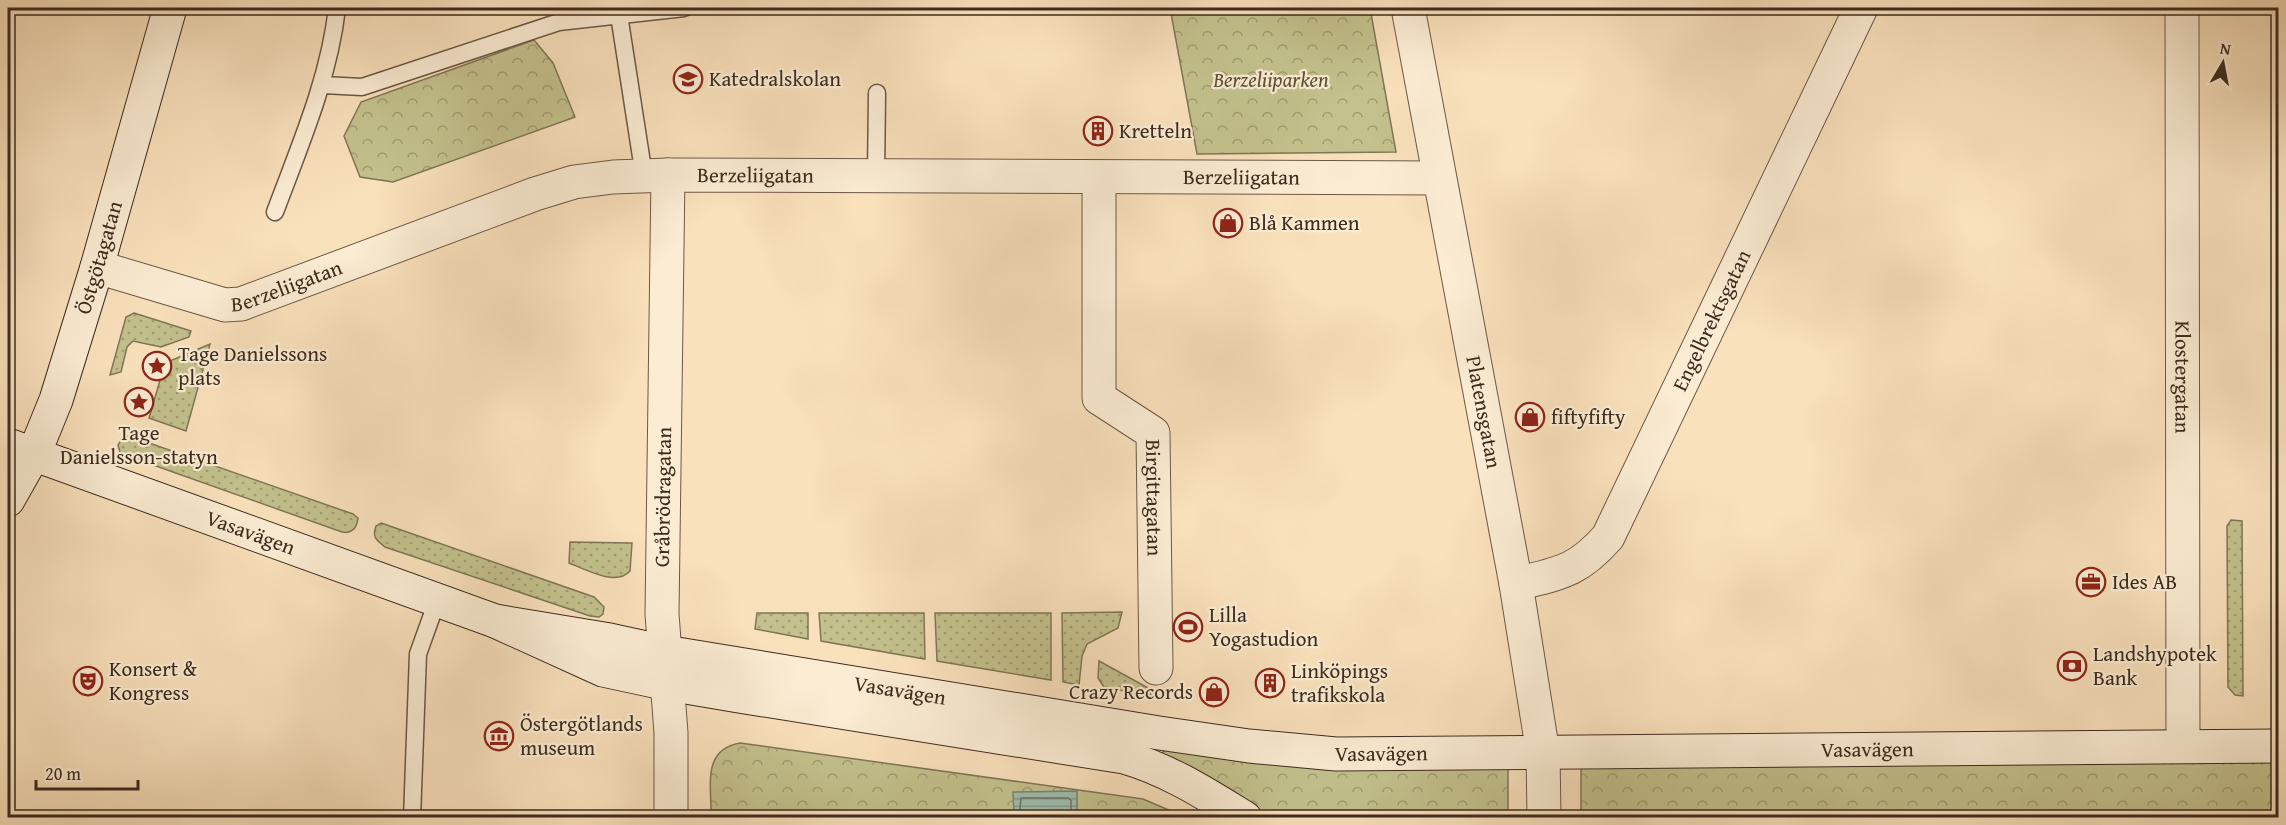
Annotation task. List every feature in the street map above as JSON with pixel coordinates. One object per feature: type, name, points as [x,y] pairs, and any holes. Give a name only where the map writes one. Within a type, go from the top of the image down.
[{"type":"street","name":"Östgötagatan","points":[[8,500],[21,450],[56,400],[97,267],[170,8]]},
{"type":"street","name":"Platensgatan","points":[[1408,8],[1516,584],[1543,753],[1544,818]]},
{"type":"street","name":"Engelbrektsgatan","points":[[1516,584],[1565,572],[1593,553],[1608,537],[1860,8]]},
{"type":"street","name":"Klostergatan","points":[[2182,8],[2183,746]]},
{"type":"street","name":"Gråbrödragatan","points":[[656,176],[662,614],[671,733],[671,818]]},
{"type":"street","name":"Berzeliigatan","points":[[97,267],[225,305],[241,304],[535,194],[574,182],[613,177],[1439,178]]},
{"type":"street","name":"Birgittagatan","points":[[1099,177],[1099,398],[1153,433],[1156,668]]},
{"type":"street","name":"Vasavägen","points":[[21,450],[495,621],[603,670],[668,684],[1124,757],[1176,777],[1245,818]]},
{"type":"street","name":"Vasavägen","points":[[495,621],[610,640],[664,652],[1249,746],[1336,754],[2278,746]]},
{"type":"lane","points":[[275,212],[322,85],[333,42],[337,8]]},
{"type":"lane","points":[[322,85],[362,87],[559,22],[684,8]]},
{"type":"lane","points":[[619,15],[656,176]]},
{"type":"lane","points":[[876,176],[877,93]]},
{"type":"lane","points":[[412,818],[418,654],[437,601]]},
{"type":"green space","name":"Berzeliiparken","points":[[1170,8],[1370,8],[1396,152],[1197,154]]},
{"type":"green space","points":[[534,40],[553,63],[575,117],[393,182],[360,177],[344,136],[361,102]]},
{"type":"green space","points":[[134,313],[191,331],[189,337],[161,347],[133,341],[127,347],[121,372],[110,375],[126,317]]},
{"type":"green space","points":[[210,344],[186,431],[149,418],[165,363]]},
{"type":"green space","points":[[129,436],[353,514],[358,518],[356,525],[351,531],[342,532],[125,455],[120,452],[118,445],[123,437]]},
{"type":"green space","points":[[2231,520],[2242,521],[2243,696],[2235,695],[2228,687],[2227,526]]},
{"type":"green space","points":[[381,523],[594,597],[604,607],[603,614],[599,617],[590,616],[385,547],[375,536],[376,526]]},
{"type":"green space","points":[[570,542],[632,543],[630,571],[617,577],[609,577],[569,563]]},
{"type":"green space","points":[[1122,612],[1118,628],[1087,644],[1082,656],[1079,685],[1063,682],[1062,613]]},
{"type":"green space","points":[[757,613],[808,613],[808,639],[755,629]]},
{"type":"green space","points":[[819,613],[924,613],[925,659],[821,641]]},
{"type":"green space","points":[[935,613],[1051,613],[1051,680],[937,661]]},
{"type":"green space","points":[[1099,661],[1150,689],[1151,696],[1104,687],[1098,678]]},
{"type":"green space","points":[[740,743],[1143,799],[1185,817],[711,818],[710,782],[714,761],[719,753]]},
{"type":"green space","points":[[1166,749],[1508,764],[1508,817],[1265,817],[1169,760],[1161,754]]},
{"type":"green space","points":[[2278,761],[2278,817],[1581,817],[1581,766]]},
{"type":"water","points":[[1077,791],[1077,817],[1014,817],[1013,792]]},
{"type":"place","name":"Katedralskolan","points":[[688,79]]},
{"type":"place","name":"Kretteln","points":[[1098,131]]},
{"type":"place","name":"Blå Kammen","points":[[1228,223]]},
{"type":"place","name":"Tage Danielssons plats","points":[[157,366]]},
{"type":"place","name":"Tage Danielsson-statyn","points":[[139,402]]},
{"type":"place","name":"fiftyfifty","points":[[1530,417]]},
{"type":"place","name":"Ides AB","points":[[2091,582]]},
{"type":"place","name":"Lilla Yogastudion","points":[[1188,627]]},
{"type":"place","name":"Landshypotek Bank","points":[[2072,666]]},
{"type":"place","name":"Konsert & Kongress","points":[[88,681]]},
{"type":"place","name":"Linköpings trafikskola","points":[[1270,683]]},
{"type":"place","name":"Crazy Records","points":[[1214,692]]},
{"type":"place","name":"Östergötlands museum","points":[[499,736]]}]
